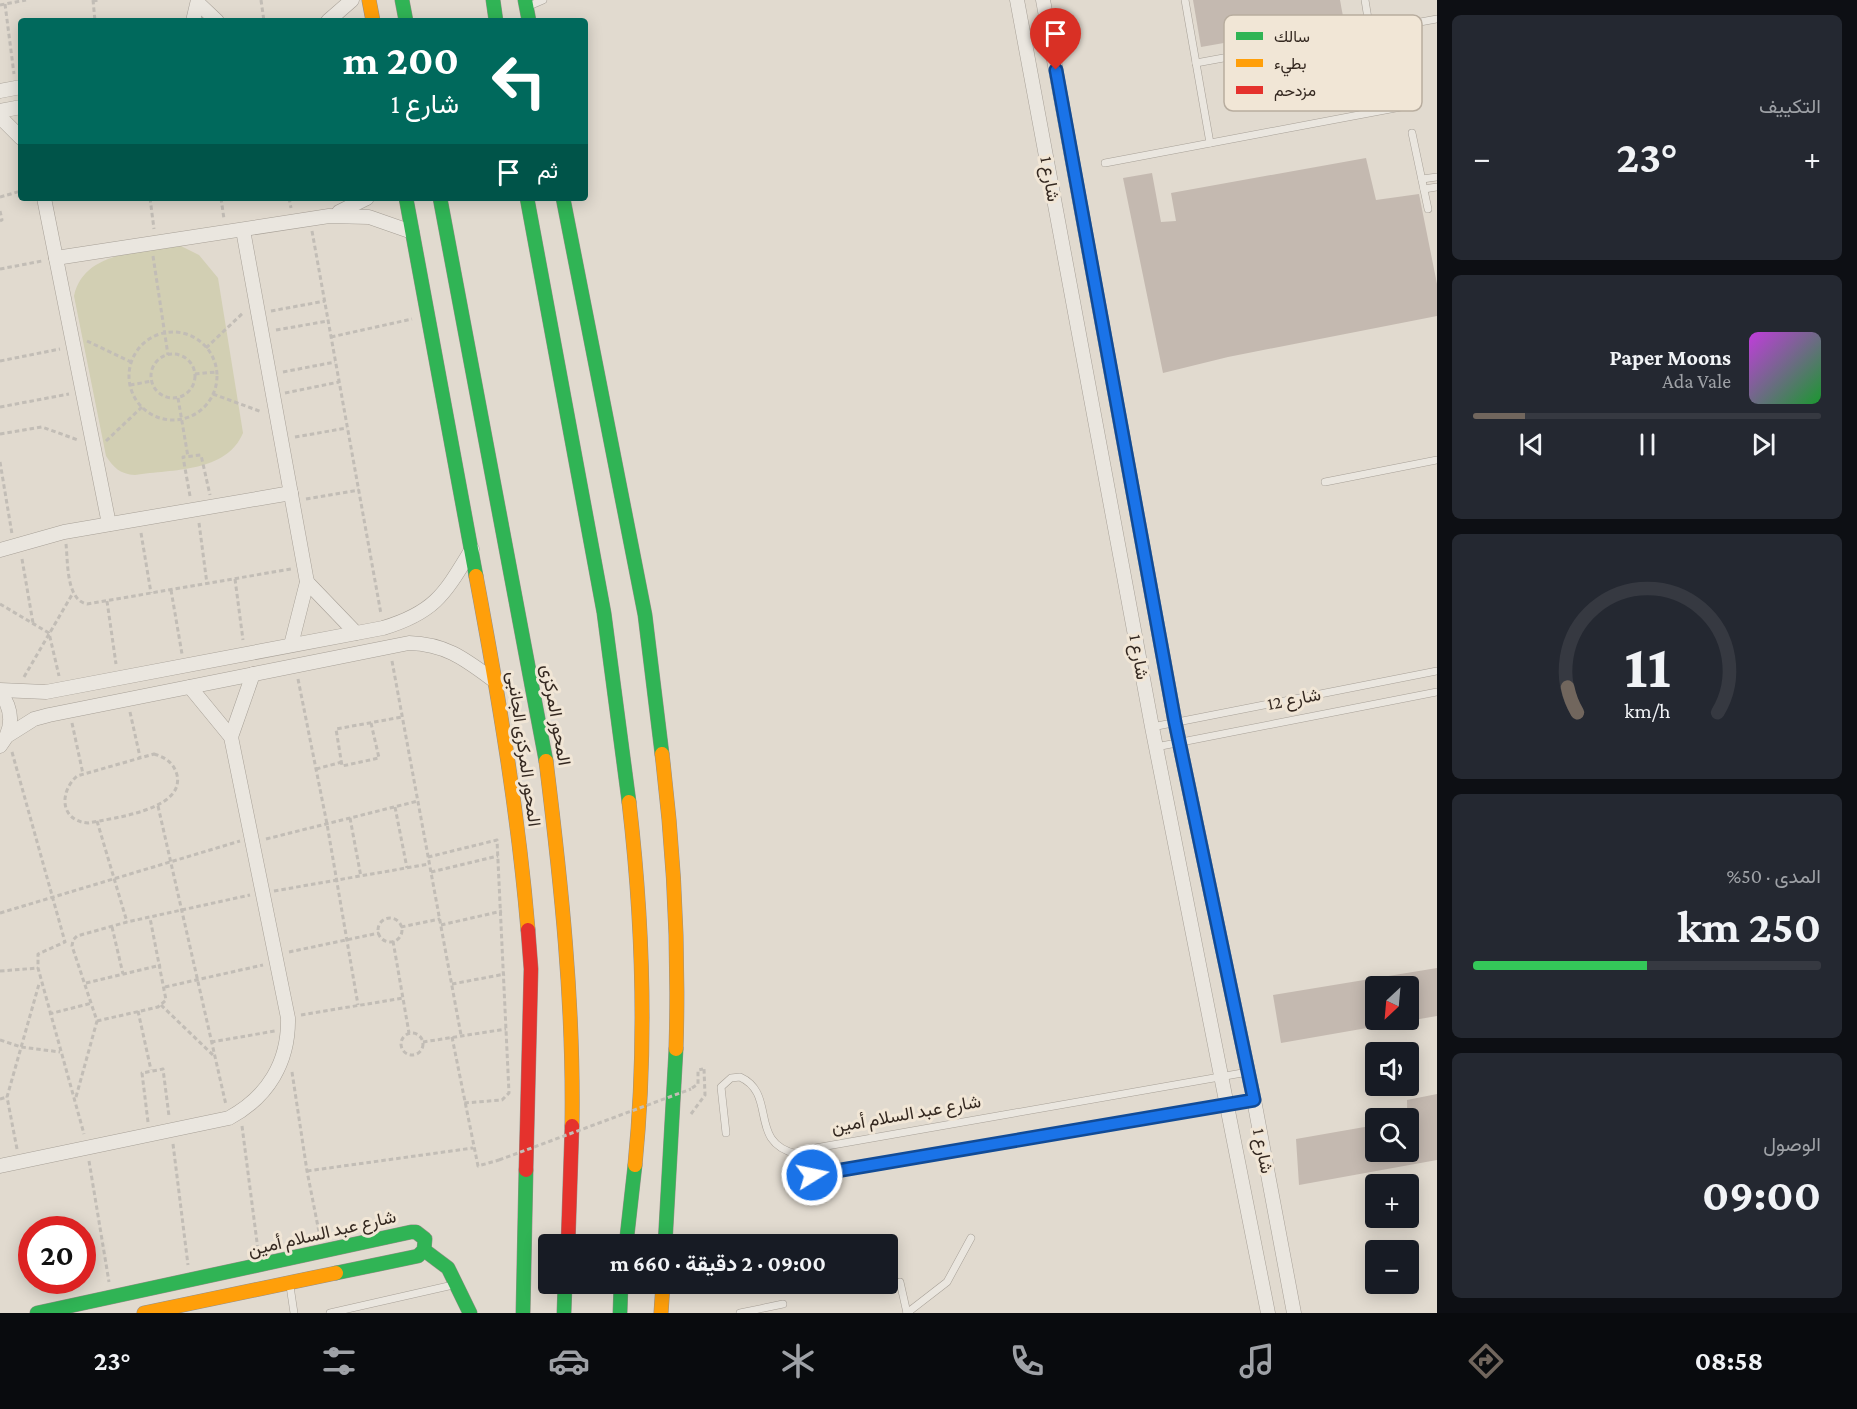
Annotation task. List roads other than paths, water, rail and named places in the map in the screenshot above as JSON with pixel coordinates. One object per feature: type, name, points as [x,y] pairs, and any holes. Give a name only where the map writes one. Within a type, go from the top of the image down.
[{"type":"main road","points":[[369,0],[372,18]]},
{"type":"main road","points":[[402,0],[405,18]]},
{"type":"main road","points":[[493,0],[496,18]]},
{"type":"main road","name":"المحور المركزى الجانبى","points":[[407,201],[496,682],[521,851],[531,969],[523,1313]]},
{"type":"main road","name":"المحور المركزى","points":[[441,201],[542,733],[553,818],[563,899],[569,982],[572,1122],[568,1234]]},
{"type":"main road","points":[[529,201],[608,633],[633,827],[642,965],[643,1036],[640,1107],[627,1234]]},
{"type":"main road","points":[[564,201],[645,615],[669,814],[676,943],[677,1026],[673,1137],[666,1234]]},
{"type":"main road","name":"شارع عبد السلام أمين","points":[[37,1313],[62,1310],[411,1232],[421,1235],[426,1245],[424,1250]]},
{"type":"main road","points":[[144,1313],[414,1257],[424,1250],[448,1268],[470,1313]]},
{"type":"main road","points":[[564,1313],[565,1294]]},
{"type":"main road","points":[[620,1313],[621,1294]]},
{"type":"main road","points":[[661,1313],[662,1294]]},
{"type":"street","points":[[331,18],[352,0]]},
{"type":"street","name":"شارع 1","points":[[1017,0],[1152,727],[1268,1313]]},
{"type":"street","name":"شارع 1","points":[[1043,0],[1175,722],[1254,1100],[1294,1313]]},
{"type":"street","points":[[194,18],[199,2],[214,18]]},
{"type":"street","points":[[0,91],[18,87]]},
{"type":"street","points":[[0,111],[18,108]]},
{"type":"street","points":[[0,117],[18,135]]},
{"type":"street","points":[[46,201],[109,524]]},
{"type":"street","points":[[56,258],[329,216],[349,209],[362,201]]},
{"type":"street","points":[[329,216],[369,217],[412,232]]},
{"type":"street","points":[[243,230],[307,582],[291,645]]},
{"type":"street","points":[[0,550],[17,543],[64,532],[213,506],[292,497]]},
{"type":"street","points":[[0,538],[17,543]]},
{"type":"street","points":[[0,691],[15,693],[62,689],[383,628],[405,621],[430,608],[449,587],[472,549]]},
{"type":"street","points":[[307,582],[356,633]]},
{"type":"street","points":[[4,741],[34,719],[418,643],[448,649],[496,682]]},
{"type":"street","points":[[231,737],[253,674]]},
{"type":"street","points":[[0,1166],[171,1132],[234,1115],[258,1099],[272,1082],[282,1062],[288,1029],[276,958],[231,737],[190,687]]},
{"type":"street","points":[[0,691],[10,712],[4,741]]},
{"type":"lane","points":[[527,10],[543,0]]},
{"type":"lane","points":[[1185,0],[1210,143]]},
{"type":"lane","points":[[1365,0],[1367,15]]},
{"type":"lane","points":[[1422,22],[1437,19]]},
{"type":"lane","points":[[1196,63],[1224,58]]},
{"type":"lane","points":[[1105,163],[1380,111]]},
{"type":"lane","points":[[1413,133],[1428,209]]},
{"type":"lane","points":[[1422,179],[1437,177]]},
{"type":"lane","points":[[1424,189],[1437,188]]},
{"type":"lane","points":[[1325,482],[1437,460]]},
{"type":"lane","name":"شارع 12","points":[[1152,727],[1437,671]]},
{"type":"lane","name":"شارع 12","points":[[1156,747],[1437,692]]},
{"type":"lane","name":"شارع عبد السلام أمين","points":[[797,1154],[804,1150],[1248,1072]]},
{"type":"lane","points":[[726,1133],[721,1087],[731,1078],[740,1077],[760,1095],[767,1133],[772,1141],[779,1148],[797,1154],[795,1160],[799,1172],[812,1175],[1254,1100]]},
{"type":"lane","points":[[900,1282],[907,1313],[946,1282],[971,1238]]},
{"type":"lane","points":[[289,1283],[294,1313]]},
{"type":"lane","points":[[330,1313],[457,1285]]},
{"type":"lane","points":[[740,1313],[783,1304]]}]
